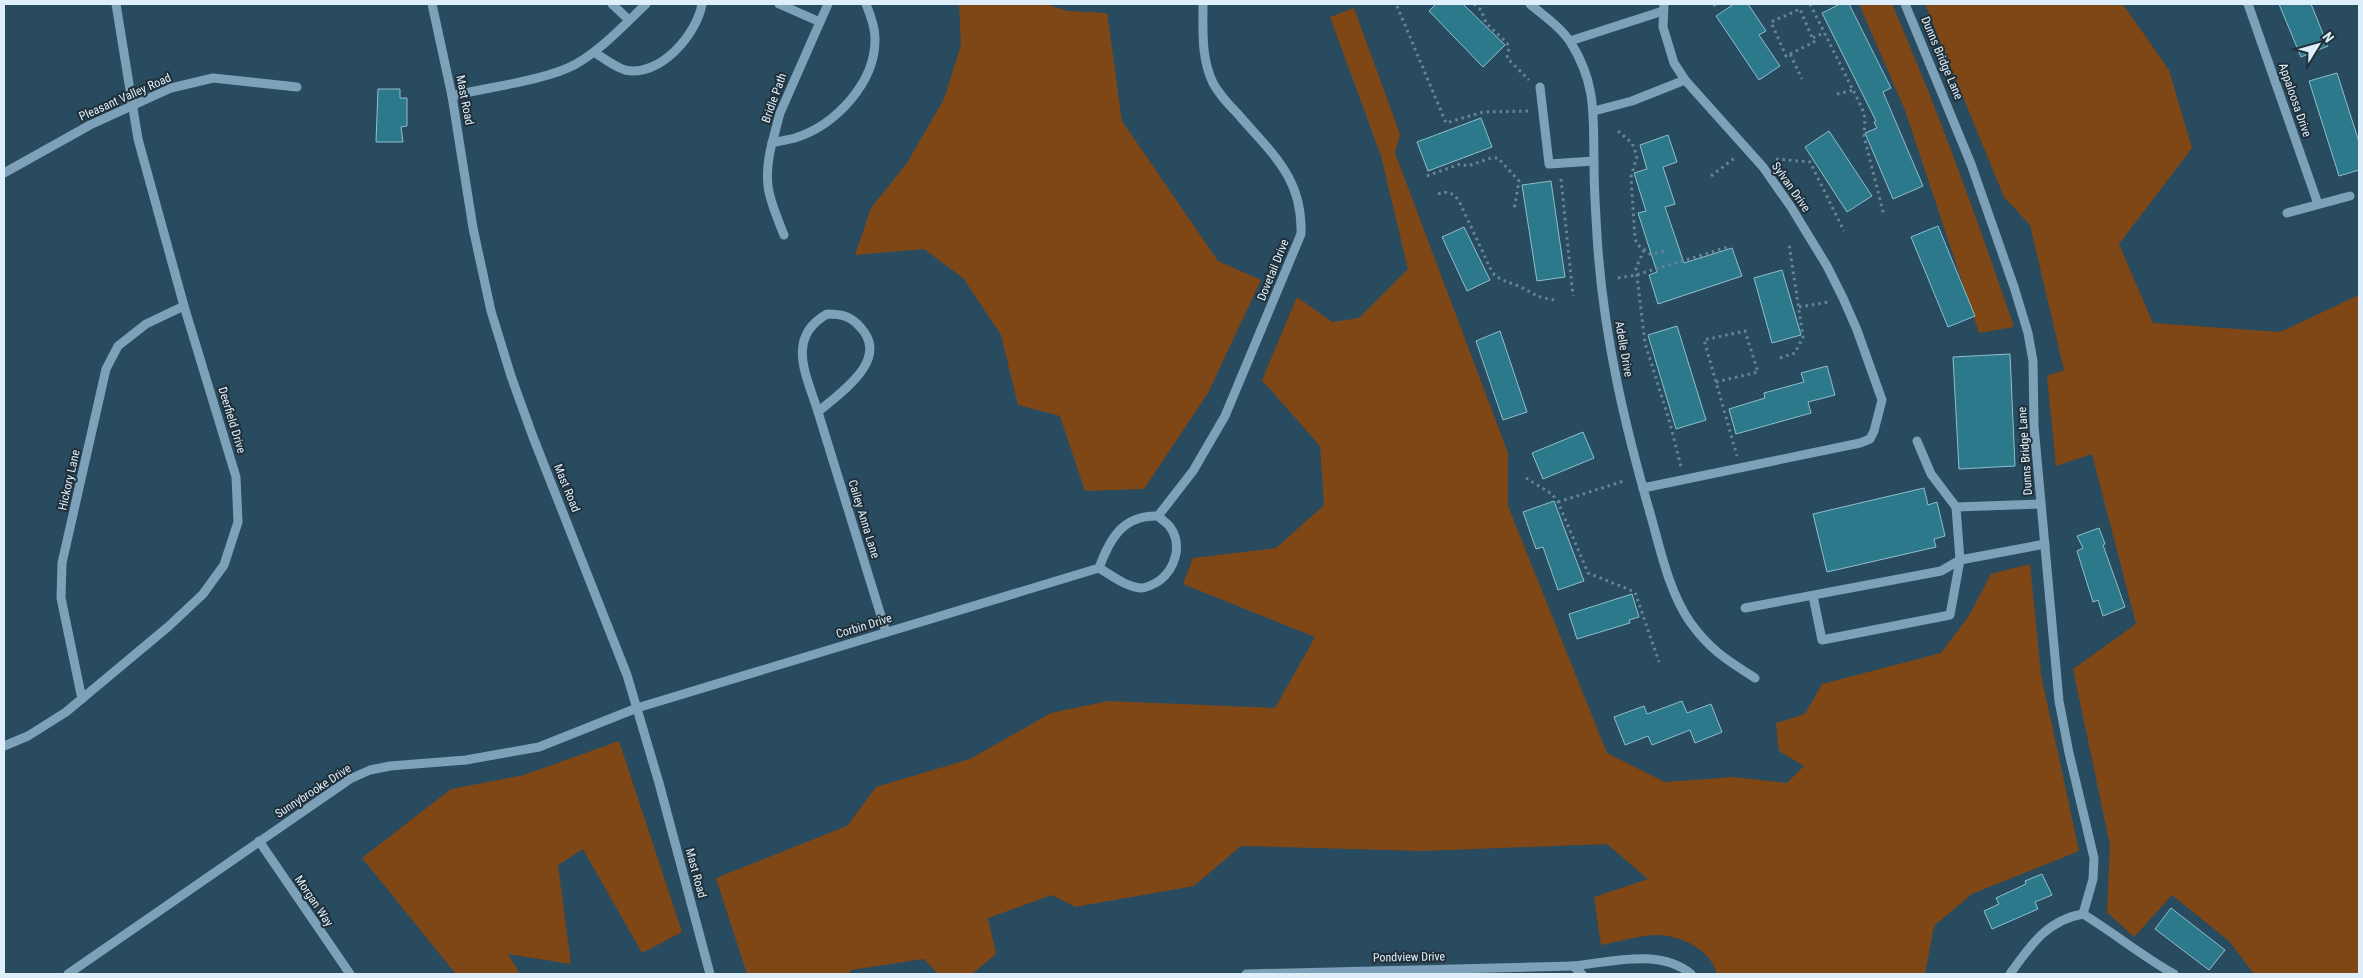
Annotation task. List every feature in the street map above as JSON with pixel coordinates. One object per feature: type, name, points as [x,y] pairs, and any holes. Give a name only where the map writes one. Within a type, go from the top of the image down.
[{"type":"street","name":"Deerfield Drive","points":[[4,746],[28,736],[66,712],[170,626],[203,594],[224,565],[238,522],[236,477],[184,306],[138,139],[116,4]]},
{"type":"street","name":"Mast Road","points":[[432,4],[452,96],[480,265],[511,376],[627,675],[660,783],[710,974]]},
{"type":"street","points":[[612,4],[629,20]]},
{"type":"street","points":[[452,96],[554,73],[574,65],[594,52],[646,4]]},
{"type":"street","points":[[594,52],[625,70],[642,69],[657,64],[678,48],[694,28],[702,4]]},
{"type":"street","points":[[779,4],[820,22]]},
{"type":"street","name":"Bridle Path","points":[[828,4],[780,113],[772,143],[796,138],[836,114],[853,97],[865,78],[872,59],[875,37],[866,4]]},
{"type":"street","name":"Dovetail Drive","points":[[1158,516],[1193,470],[1225,416],[1301,234],[1302,212],[1295,190],[1284,169],[1214,84],[1203,48],[1203,4]]},
{"type":"street","name":"Adelle Drive","points":[[1530,4],[1555,24],[1570,41],[1588,82],[1594,110],[1598,251],[1608,337],[1624,421],[1663,558],[1674,590],[1689,620],[1717,653],[1755,678]]},
{"type":"street","name":"Dunns Bridge Lane","points":[[1905,4],[1971,164],[2028,333],[2033,361],[2034,426],[2045,544],[2052,652],[2058,701],[2094,858],[2093,880],[2083,914]]},
{"type":"street","name":"Appaloosa Drive","points":[[2248,4],[2318,204]]},
{"type":"street","points":[[1570,41],[1663,7]]},
{"type":"street","name":"Sylvan Drive","points":[[1663,7],[1663,27],[1674,63],[1685,80],[1763,167],[1791,207],[1827,266],[1843,298],[1857,330],[1882,400],[1878,420],[1870,439],[1828,452],[1740,469]]},
{"type":"street","name":"Pleasant Valley Road","points":[[4,173],[90,125],[170,88],[213,78],[297,87]]},
{"type":"street","points":[[1594,110],[1632,101],[1685,80]]},
{"type":"street","points":[[1540,87],[1549,164],[1594,161]]},
{"type":"street","points":[[772,143],[766,175],[767,189],[784,235]]},
{"type":"street","points":[[2287,213],[2350,196]]},
{"type":"street","name":"Hickory Lane","points":[[82,699],[61,598],[62,563],[106,369],[118,346],[146,324],[184,306]]},
{"type":"street","name":"Cailey Anna Lane","points":[[818,412],[855,380],[868,362],[872,346],[866,333],[855,321],[842,314],[827,314],[814,322],[805,333],[802,348],[803,365],[886,632]]},
{"type":"street","points":[[1813,596],[1822,640],[1950,615],[1960,560],[1956,507],[1931,474],[1917,440]]},
{"type":"street","points":[[1643,488],[1740,469]]},
{"type":"street","points":[[1956,507],[2041,504]]},
{"type":"street","points":[[1144,516],[1158,516],[1170,527],[1176,544],[1175,561],[1169,574],[1155,583],[1141,588],[1124,583],[1099,568],[1107,545],[1120,529],[1132,521],[1144,516]]},
{"type":"street","points":[[1745,608],[1941,571],[1960,560],[2045,544]]},
{"type":"street","name":"Corbin Drive","points":[[637,708],[1099,568]]},
{"type":"street","name":"Sunnybrooke Drive","points":[[68,974],[350,779],[370,770],[390,766],[506,754],[539,747],[637,708]]},
{"type":"street","name":"Morgan Way","points":[[258,841],[350,974]]},
{"type":"street","points":[[2010,974],[2031,945],[2044,932],[2068,916],[2083,914],[2105,927],[2149,960],[2174,974]]},
{"type":"street","name":"Pondview Drive","points":[[1246,974],[1573,966],[1646,959],[1665,960],[1680,965],[1691,974]]},
{"type":"street","points":[[1573,966],[1582,974]]},
{"type":"path","points":[[1474,4],[1481,10],[1486,23],[1507,42],[1509,48],[1507,58],[1532,83],[1540,87]]},
{"type":"path","points":[[1714,4],[1717,10]]},
{"type":"path","points":[[1810,4],[1854,90],[1865,118],[1864,136],[1884,216]]},
{"type":"path","points":[[1397,6],[1446,123],[1483,112],[1543,110]]},
{"type":"path","points":[[1800,8],[1814,42],[1790,54],[1786,56],[1771,22],[1800,8]]},
{"type":"path","points":[[1813,38],[1824,33]]},
{"type":"path","points":[[1790,54],[1802,79]]},
{"type":"path","points":[[1837,94],[1854,90]]},
{"type":"path","points":[[1618,131],[1626,136],[1635,149],[1637,156],[1631,177],[1635,239],[1644,250],[1655,254],[1668,251]]},
{"type":"path","points":[[1711,176],[1736,157]]},
{"type":"path","points":[[1427,176],[1460,164],[1468,166],[1490,158],[1498,158],[1519,181],[1514,210]]},
{"type":"path","points":[[1776,159],[1810,162],[1844,231]]},
{"type":"path","points":[[1561,179],[1573,296]]},
{"type":"path","points":[[1438,194],[1446,192],[1453,194],[1459,201],[1492,272],[1497,278],[1520,287],[1538,298],[1556,300]]},
{"type":"path","points":[[1780,358],[1795,353],[1800,347],[1803,338],[1789,244]]},
{"type":"path","points":[[1618,278],[1636,275],[1728,247]]},
{"type":"path","points":[[1644,250],[1638,261],[1636,275],[1645,343],[1670,423],[1684,480]]},
{"type":"path","points":[[1799,307],[1829,302]]},
{"type":"path","points":[[1716,382],[1758,372],[1745,332],[1704,340],[1740,469]]},
{"type":"path","points":[[1526,478],[1552,494],[1558,502],[1588,573],[1635,592],[1659,662]]},
{"type":"path","points":[[1558,502],[1624,481]]},
{"type":"shaded area","points":[[959,4],[1045,4],[1068,11],[1107,13],[1122,121],[1218,261],[1261,280],[1208,393],[1144,489],[1085,491],[1060,416],[1018,405],[1001,335],[963,278],[924,249],[855,255],[871,208],[907,163],[944,99],[961,45]]},
{"type":"shaded area","points":[[1859,4],[1892,4],[1956,164],[2014,327],[1979,333],[1905,110]]},
{"type":"shaded area","points":[[1925,4],[2122,4],[2127,10],[2169,70],[2192,148],[2119,244],[2153,323],[2280,332],[2359,295],[2359,974],[2254,974],[2229,941],[2172,895],[2134,937],[2107,912],[2110,845],[2073,669],[2136,624],[2092,454],[2056,466],[2047,376],[2064,370],[2030,225],[2004,197]]},
{"type":"shaded area","points":[[1354,8],[1400,134],[1395,153],[1508,453],[1508,506],[1607,753],[1665,782],[1734,777],[1787,783],[1804,766],[1779,751],[1776,723],[1805,714],[1822,684],[1941,653],[1968,617],[1991,574],[2030,564],[2041,674],[2079,851],[1972,894],[1934,926],[1925,974],[1717,974],[1714,965],[1702,951],[1677,938],[1653,935],[1601,945],[1594,897],[1648,879],[1607,844],[1423,851],[1241,846],[1194,886],[1075,907],[1052,895],[988,918],[996,954],[972,974],[938,974],[924,959],[851,970],[849,974],[747,974],[716,878],[847,826],[876,787],[970,759],[1051,713],[1108,701],[1275,708],[1315,637],[1183,584],[1193,558],[1276,548],[1324,505],[1320,446],[1262,380],[1297,297],[1332,322],[1359,318],[1408,269],[1381,156],[1330,17]]},
{"type":"shaded area","points":[[619,741],[682,932],[642,953],[583,849],[558,865],[571,964],[508,954],[520,974],[456,974],[362,858],[451,789],[524,775]]},
{"type":"building","points":[[1436,4],[1463,4],[1505,45],[1483,67],[1429,11]]},
{"type":"building","points":[[1734,4],[1748,4],[1766,31],[1759,35],[1780,66],[1759,80],[1716,16]]},
{"type":"building","points":[[1840,4],[1849,4],[1891,88],[1883,92],[1923,186],[1893,199],[1865,133],[1877,128],[1874,122],[1876,121],[1822,13]]},
{"type":"building","points":[[2279,4],[2311,4],[2328,46],[2301,57]]},
{"type":"building","points":[[2337,73],[2359,142],[2359,170],[2339,176],[2309,81]]},
{"type":"building","points":[[378,89],[400,89],[400,98],[407,98],[407,126],[401,127],[403,142],[376,142]]},
{"type":"building","points":[[1481,118],[1492,147],[1428,171],[1417,142]]},
{"type":"building","points":[[1829,131],[1872,196],[1847,212],[1805,147]]},
{"type":"building","points":[[1668,135],[1677,162],[1663,167],[1675,204],[1665,207],[1684,263],[1732,248],[1742,276],[1658,304],[1649,275],[1657,272],[1638,213],[1646,211],[1634,173],[1647,169],[1640,145]]},
{"type":"building","points":[[1551,181],[1565,277],[1537,281],[1522,185]]},
{"type":"building","points":[[1938,226],[1975,316],[1948,327],[1911,237]]},
{"type":"building","points":[[1464,227],[1490,280],[1467,291],[1442,237]]},
{"type":"building","points":[[1782,270],[1801,335],[1772,343],[1754,278]]},
{"type":"building","points":[[1677,326],[1706,420],[1676,429],[1648,335]]},
{"type":"building","points":[[1500,331],[1527,412],[1503,420],[1476,341]]},
{"type":"building","points":[[2010,354],[2015,466],[1959,469],[1953,357]]},
{"type":"building","points":[[1827,366],[1835,395],[1808,402],[1811,413],[1736,434],[1729,409],[1765,398],[1764,393],[1804,382],[1801,373]]},
{"type":"building","points":[[1583,432],[1594,458],[1543,479],[1532,453]]},
{"type":"building","points":[[1924,488],[1928,505],[1937,502],[1945,536],[1934,539],[1936,547],[1827,572],[1813,514]]},
{"type":"building","points":[[1554,501],[1584,581],[1558,590],[1543,547],[1536,549],[1523,512]]},
{"type":"building","points":[[2099,528],[2105,544],[2103,545],[2125,607],[2103,616],[2098,600],[2093,602],[2077,551],[2083,548],[2077,536]]},
{"type":"building","points":[[1632,594],[1639,617],[1629,620],[1630,623],[1577,639],[1569,614]]},
{"type":"building","points":[[1682,701],[1687,713],[1711,704],[1722,732],[1695,743],[1690,730],[1652,745],[1648,736],[1625,745],[1614,717],[1644,706],[1647,714]]},
{"type":"building","points":[[2042,874],[2052,895],[2035,902],[2038,909],[1992,929],[1984,911],[1999,904],[1996,898],[2026,884],[2025,881]]},
{"type":"building","points":[[2171,908],[2225,950],[2209,970],[2155,929]]}]
